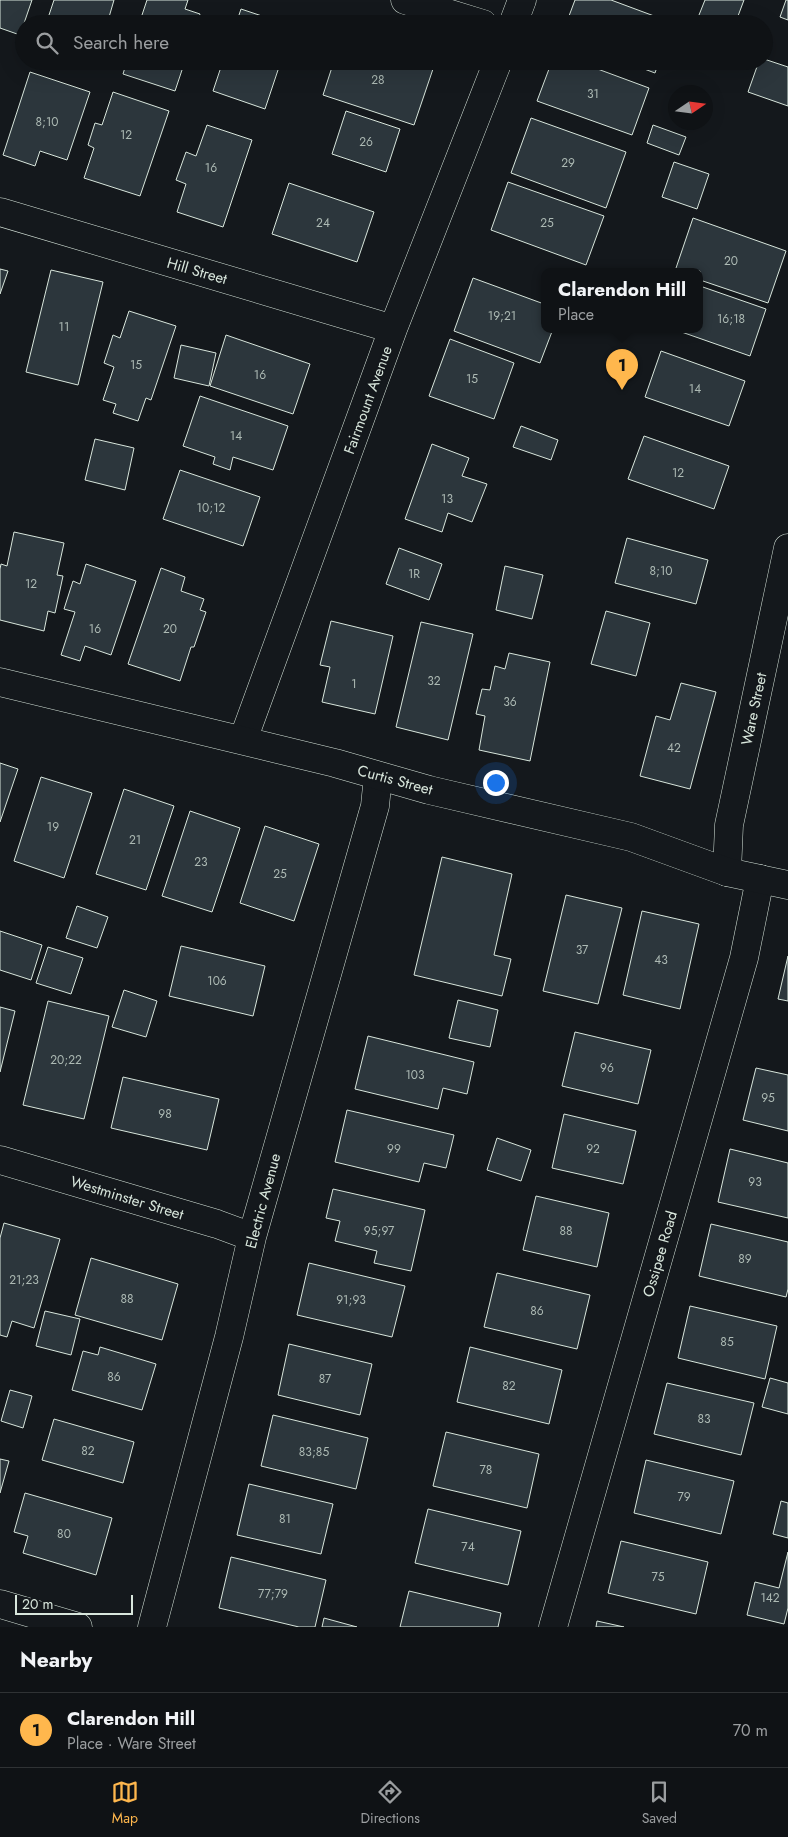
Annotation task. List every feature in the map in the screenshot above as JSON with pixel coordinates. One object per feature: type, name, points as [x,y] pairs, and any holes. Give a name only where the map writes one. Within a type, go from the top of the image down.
[{"type":"street","points":[[405,0],[454,15]]},
{"type":"street","points":[[516,15],[522,0]]},
{"type":"street","name":"Fairmount Avenue","points":[[243,740],[393,329],[494,70]]},
{"type":"street","name":"Hill Street","points":[[0,212],[393,329]]},
{"type":"street","name":"Ware Street","points":[[727,872],[729,825],[788,548]]},
{"type":"street","name":"Curtis Street","points":[[0,682],[243,740],[429,790],[631,837],[727,872],[788,885]]},
{"type":"street","name":"Electric Avenue","points":[[152,1627],[229,1337],[252,1237],[373,816],[378,776]]},
{"type":"street","name":"Ossipee Road","points":[[553,1627],[744,958],[760,879]]},
{"type":"street","name":"Westminster Street","points":[[0,1160],[217,1224],[252,1237]]},
{"type":"street","points":[[0,1604],[78,1627]]},
{"type":"building","points":[[0,0],[32,0],[27,15],[15,15],[15,33],[0,28]]},
{"type":"building","points":[[54,0],[114,0],[110,15],[49,15]]},
{"type":"building","points":[[147,0],[188,0],[185,9],[200,14],[200,15],[142,15]]},
{"type":"building","points":[[575,0],[611,0],[651,15],[569,15]]},
{"type":"building","points":[[705,0],[744,0],[738,15],[699,15]]},
{"type":"building","points":[[786,0],[788,0],[788,20],[780,17]]},
{"type":"building","points":[[241,9],[259,15],[239,15]]},
{"type":"building","points":[[773,62],[788,67],[788,106],[748,92],[756,70],[773,70]]},
{"type":"building","points":[[124,70],[182,70],[175,91],[123,74]]},
{"type":"building","points":[[220,70],[278,70],[265,109],[213,91]]},
{"type":"building","points":[[331,70],[433,70],[414,125],[323,95]]},
{"type":"building","points":[[549,70],[600,70],[649,88],[632,135],[537,101]]},
{"type":"building","points":[[30,72],[90,92],[67,160],[40,151],[35,166],[3,155]]},
{"type":"building","points":[[113,92],[169,111],[140,196],[84,178],[94,148],[88,145],[95,123],[102,125]]},
{"type":"building","points":[[346,111],[400,129],[386,172],[332,154]]},
{"type":"building","points":[[531,118],[626,152],[606,208],[511,173]]},
{"type":"building","points":[[207,125],[252,140],[223,227],[177,212],[186,184],[176,180],[186,152],[196,156]]},
{"type":"building","points":[[653,125],[686,137],[679,155],[647,143]]},
{"type":"building","points":[[674,162],[709,174],[697,209],[662,197]]},
{"type":"building","points":[[508,182],[604,216],[586,265],[491,230]]},
{"type":"building","points":[[289,183],[374,212],[357,262],[272,234]]},
{"type":"building","points":[[693,218],[786,251],[768,303],[703,281],[703,268],[676,268]]},
{"type":"building","points":[[0,269],[8,271],[0,294]]},
{"type":"building","points":[[51,270],[103,282],[78,385],[26,372]]},
{"type":"building","points":[[473,278],[541,303],[541,333],[551,333],[540,363],[454,331]]},
{"type":"building","points":[[703,287],[766,309],[750,356],[684,333],[703,333]]},
{"type":"building","points":[[129,311],[176,326],[151,400],[146,398],[138,421],[113,413],[116,404],[103,400],[114,367],[104,363],[113,335],[120,338]]},
{"type":"building","points":[[226,335],[310,364],[293,414],[210,386]]},
{"type":"building","points":[[450,339],[514,363],[494,419],[429,396]]},
{"type":"building","points":[[181,345],[216,353],[209,386],[174,378]]},
{"type":"building","points":[[661,351],[745,381],[729,426],[645,397]]},
{"type":"building","points":[[200,396],[288,426],[273,470],[233,457],[230,470],[213,464],[215,457],[183,446]]},
{"type":"building","points":[[521,426],[558,440],[551,460],[513,447]]},
{"type":"building","points":[[644,436],[729,466],[714,509],[628,479]]},
{"type":"building","points":[[95,439],[134,448],[125,490],[85,480]]},
{"type":"building","points":[[432,444],[469,458],[462,476],[487,484],[472,522],[448,513],[442,532],[405,519]]},
{"type":"building","points":[[180,470],[260,497],[243,546],[163,519]]},
{"type":"building","points":[[14,532],[64,543],[57,575],[63,576],[55,613],[48,611],[44,631],[0,620],[0,569],[1,564],[7,566]]},
{"type":"building","points":[[627,538],[708,560],[696,604],[615,583]]},
{"type":"building","points":[[399,548],[442,564],[429,600],[386,584]]},
{"type":"building","points":[[86,564],[136,581],[111,655],[85,646],[80,661],[61,655],[75,612],[64,609],[73,581],[80,584]]},
{"type":"building","points":[[505,566],[543,575],[532,619],[496,610]]},
{"type":"building","points":[[161,568],[185,577],[181,591],[204,599],[200,610],[206,612],[194,647],[191,647],[180,681],[128,664]]},
{"type":"building","points":[[606,611],[650,623],[636,676],[591,664]]},
{"type":"building","points":[[331,621],[393,636],[375,714],[322,702],[330,667],[320,665]]},
{"type":"building","points":[[421,622],[473,634],[448,740],[396,727]]},
{"type":"building","points":[[509,653],[550,662],[530,761],[479,750],[485,716],[476,714],[482,689],[490,690],[495,666],[505,669]]},
{"type":"building","points":[[681,683],[716,692],[690,789],[640,776],[656,716],[670,720]]},
{"type":"building","points":[[0,763],[18,769],[0,822]]},
{"type":"building","points":[[41,777],[92,793],[64,878],[14,861]]},
{"type":"building","points":[[124,789],[174,806],[146,890],[96,874]]},
{"type":"building","points":[[190,811],[240,828],[212,912],[162,896]]},
{"type":"building","points":[[265,826],[319,844],[294,921],[240,903]]},
{"type":"building","points":[[442,857],[512,874],[494,955],[511,959],[502,996],[414,975]]},
{"type":"building","points":[[566,895],[622,908],[598,1004],[543,991]]},
{"type":"building","points":[[77,906],[108,917],[97,948],[66,938]]},
{"type":"building","points":[[642,911],[699,924],[680,1009],[623,995]]},
{"type":"building","points":[[0,931],[42,945],[31,980],[0,970]]},
{"type":"building","points":[[181,946],[265,966],[253,1016],[169,996]]},
{"type":"building","points":[[48,947],[83,958],[71,994],[36,983]]},
{"type":"building","points":[[788,956],[788,1001],[778,999]]},
{"type":"building","points":[[124,990],[157,1001],[146,1037],[112,1027]]},
{"type":"building","points":[[458,1000],[498,1010],[490,1047],[449,1038]]},
{"type":"building","points":[[48,1001],[109,1016],[84,1119],[23,1105]]},
{"type":"building","points":[[0,1007],[15,1011],[0,1072]]},
{"type":"building","points":[[575,1032],[651,1050],[638,1104],[562,1086]]},
{"type":"building","points":[[368,1036],[474,1062],[467,1094],[443,1088],[438,1109],[355,1089]]},
{"type":"building","points":[[756,1068],[788,1075],[788,1131],[743,1120]]},
{"type":"building","points":[[123,1077],[219,1099],[207,1150],[111,1128]]},
{"type":"building","points":[[347,1110],[454,1135],[446,1168],[424,1163],[419,1182],[335,1162]]},
{"type":"building","points":[[564,1114],[636,1131],[623,1184],[552,1168]]},
{"type":"building","points":[[497,1138],[531,1150],[521,1181],[487,1170]]},
{"type":"building","points":[[730,1149],[788,1163],[788,1218],[718,1202]]},
{"type":"building","points":[[333,1189],[425,1210],[411,1271],[374,1263],[377,1251],[335,1241],[340,1221],[326,1218]]},
{"type":"building","points":[[536,1196],[609,1213],[597,1267],[523,1250]]},
{"type":"building","points":[[4,1223],[60,1239],[34,1328],[12,1321],[7,1337],[0,1335],[0,1238]]},
{"type":"building","points":[[711,1224],[788,1242],[788,1289],[786,1297],[699,1276]]},
{"type":"building","points":[[91,1258],[178,1284],[162,1340],[75,1315]]},
{"type":"building","points":[[309,1263],[405,1286],[392,1337],[297,1315]]},
{"type":"building","points":[[497,1273],[590,1295],[577,1349],[484,1327]]},
{"type":"building","points":[[690,1306],[777,1326],[765,1379],[678,1358]]},
{"type":"building","points":[[45,1311],[80,1319],[71,1355],[36,1346]]},
{"type":"building","points":[[289,1344],[372,1364],[360,1415],[278,1395]]},
{"type":"building","points":[[100,1347],[156,1364],[142,1410],[72,1390],[83,1351],[98,1355]]},
{"type":"building","points":[[470,1347],[562,1370],[549,1424],[457,1402]]},
{"type":"building","points":[[770,1378],[788,1383],[788,1414],[762,1407]]},
{"type":"building","points":[[667,1383],[754,1403],[741,1455],[654,1434]]},
{"type":"building","points":[[10,1390],[32,1396],[23,1428],[1,1421]]},
{"type":"building","points":[[273,1415],[368,1438],[356,1489],[261,1466]]},
{"type":"building","points":[[54,1419],[134,1442],[123,1483],[42,1460]]},
{"type":"building","points":[[446,1432],[539,1454],[527,1508],[433,1486]]},
{"type":"building","points":[[0,1459],[9,1461],[0,1493]]},
{"type":"building","points":[[646,1460],[734,1481],[721,1534],[634,1513]]},
{"type":"building","points":[[249,1484],[333,1504],[321,1554],[237,1535]]},
{"type":"building","points":[[25,1493],[112,1518],[96,1575],[23,1553],[28,1536],[14,1532]]},
{"type":"building","points":[[781,1501],[788,1503],[788,1538],[773,1534]]},
{"type":"building","points":[[428,1509],[521,1531],[508,1585],[415,1563]]},
{"type":"building","points":[[621,1541],[708,1562],[696,1614],[608,1593]]},
{"type":"building","points":[[788,1552],[788,1608],[784,1624],[747,1615],[755,1582],[779,1588]]},
{"type":"building","points":[[231,1557],[326,1580],[315,1627],[299,1627],[219,1608]]},
{"type":"building","points":[[409,1591],[501,1613],[498,1627],[400,1627]]},
{"type":"building","points":[[324,1618],[357,1627],[322,1627]]},
{"type":"building","points":[[597,1621],[624,1627],[596,1627]]},
{"type":"place","name":"Clarendon Hill","points":[[622,390]]}]
